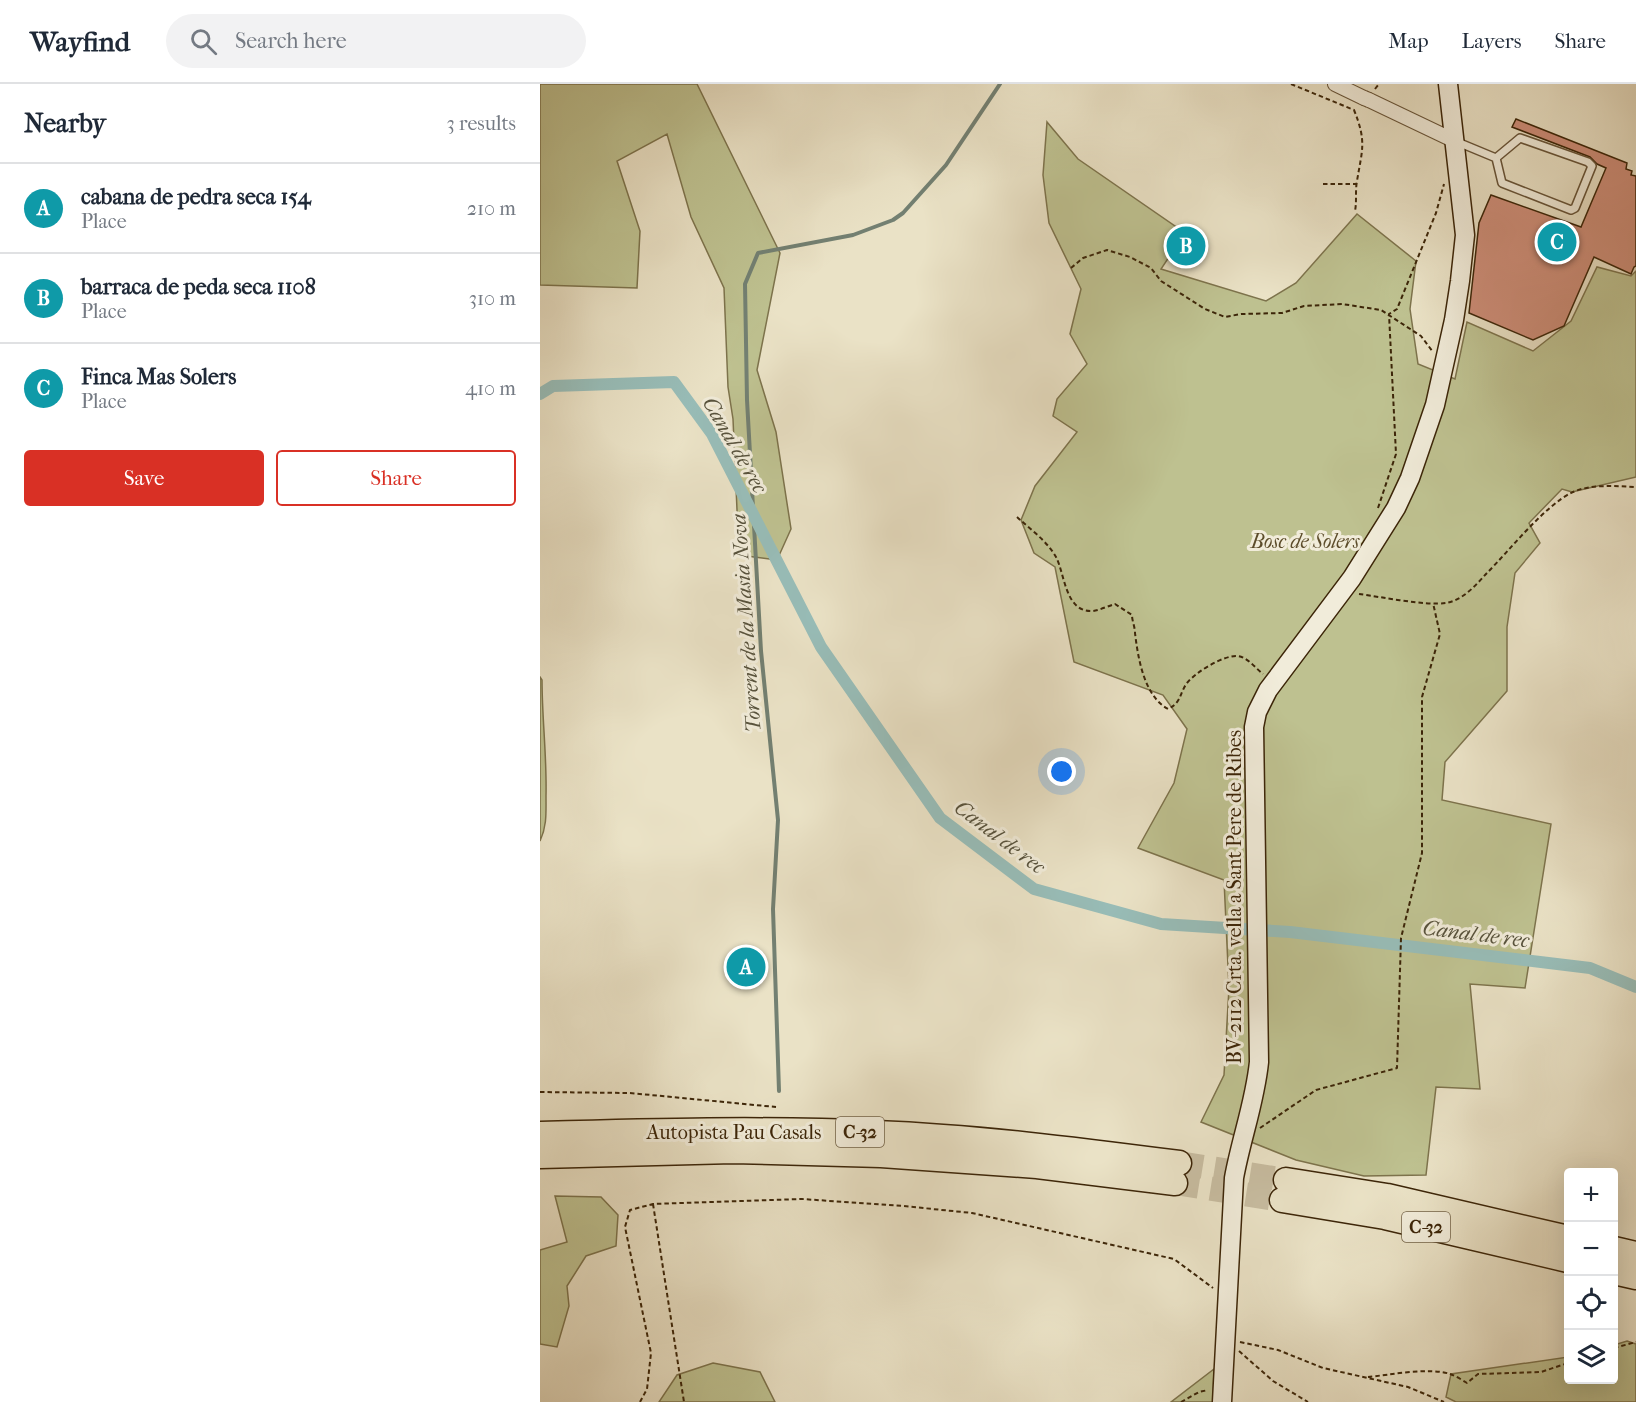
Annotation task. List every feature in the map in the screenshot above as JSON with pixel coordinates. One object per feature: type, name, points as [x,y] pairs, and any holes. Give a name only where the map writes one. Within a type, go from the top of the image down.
[{"type":"highway","name":"Autopista Pau Casals","points":[[540,1134],[734,1129],[878,1133],[1036,1145],[1177,1173],[1037,1167],[881,1155],[733,1151],[540,1156]]},
{"type":"highway","name":"C-32","points":[[1564,1237],[1387,1196],[1284,1190],[1385,1217],[1564,1259]]},
{"type":"highway","points":[[1618,1250],[1636,1254]]},
{"type":"highway","points":[[1618,1273],[1636,1277]]},
{"type":"street","points":[[1335,84],[1455,141]]},
{"type":"street","name":"BV-2112 Crta. vella a Sant Pere de Ribes","points":[[1223,1395],[1234,1178],[1258,1075],[1260,1048],[1254,727],[1257,712],[1273,684],[1342,592],[1396,508],[1410,478],[1435,405],[1461,281],[1465,235],[1448,84]]},
{"type":"lane","points":[[1520,138],[1588,162],[1592,166],[1575,208],[1571,210],[1502,183],[1496,158],[1520,138]]},
{"type":"lane","points":[[1455,141],[1496,158]]},
{"type":"path","points":[[1291,84],[1354,110],[1363,141],[1362,164],[1356,184],[1355,211]]},
{"type":"path","points":[[1389,314],[1397,309],[1436,213],[1444,182]]},
{"type":"path","points":[[1323,184],[1356,184]]},
{"type":"path","points":[[1071,268],[1083,258],[1107,250],[1130,257],[1151,268],[1161,281],[1205,309],[1226,317],[1241,314],[1282,313],[1304,306],[1342,304],[1381,310],[1421,336],[1445,363]]},
{"type":"path","points":[[1377,510],[1395,454],[1389,314]]},
{"type":"path","points":[[1342,592],[1448,603],[1469,593],[1552,506],[1572,492],[1613,486],[1636,487]]},
{"type":"path","points":[[1017,517],[1056,556],[1069,597],[1081,609],[1092,611],[1115,604],[1132,615],[1142,671],[1156,700],[1161,705],[1168,709],[1177,704],[1187,684],[1201,670],[1221,660],[1237,656],[1249,661],[1273,684]]},
{"type":"path","points":[[1241,1142],[1316,1090],[1397,1068],[1401,938],[1422,853],[1422,697],[1440,634],[1433,603]]},
{"type":"path","points":[[540,1092],[630,1093],[776,1107]]},
{"type":"path","points":[[640,1402],[647,1389],[651,1353],[624,1227],[630,1210],[653,1204],[802,1199],[972,1213],[1174,1259],[1227,1299]]},
{"type":"path","points":[[653,1204],[684,1402]]},
{"type":"path","points":[[1225,1340],[1251,1343],[1278,1350],[1323,1368],[1408,1387],[1444,1402]]},
{"type":"path","points":[[1225,1340],[1273,1381],[1308,1402]]},
{"type":"path","points":[[1618,1347],[1636,1342]]},
{"type":"path","points":[[1365,1377],[1408,1372],[1439,1372],[1451,1374],[1467,1383],[1478,1374],[1541,1372],[1564,1365]]},
{"type":"path","points":[[1180,1402],[1199,1392],[1216,1388],[1223,1395]]},
{"type":"green space","points":[[540,84],[697,84],[780,253],[757,370],[776,432],[791,529],[777,560],[739,555],[724,288],[691,217],[667,134],[617,161],[640,231],[637,288],[540,285]]},
{"type":"green space","name":"Bosc de Solers","points":[[1047,122],[1078,159],[1185,233],[1161,269],[1266,301],[1296,283],[1357,214],[1416,261],[1410,309],[1418,364],[1455,379],[1467,322],[1533,351],[1571,321],[1597,267],[1631,276],[1636,271],[1636,477],[1572,492],[1562,489],[1529,523],[1540,543],[1515,573],[1507,627],[1507,691],[1445,762],[1442,800],[1551,824],[1525,988],[1470,984],[1480,1089],[1436,1087],[1426,1175],[1364,1176],[1296,1160],[1201,1122],[1224,1075],[1229,988],[1224,880],[1138,848],[1174,783],[1187,729],[1163,695],[1074,662],[1055,567],[1034,553],[1021,520],[1035,486],[1077,432],[1053,416],[1057,399],[1087,364],[1070,334],[1081,289],[1049,223],[1043,175]]},
{"type":"green space","points":[[540,677],[542,680],[546,819],[540,841]]},
{"type":"green space","points":[[555,1196],[601,1197],[618,1215],[616,1246],[586,1256],[567,1286],[569,1306],[557,1347],[540,1344],[540,1250],[567,1242]]},
{"type":"green space","points":[[1627,1341],[1636,1344],[1636,1402],[1456,1402],[1446,1397],[1451,1374],[1564,1358],[1564,1384],[1618,1384],[1618,1344]]},
{"type":"green space","points":[[713,1363],[760,1372],[775,1402],[659,1402],[677,1375]]},
{"type":"green space","points":[[1214,1369],[1213,1402],[1171,1402]]},
{"type":"building","points":[[1516,119],[1627,163],[1626,169],[1632,171],[1631,175],[1636,176],[1636,266],[1631,274],[1594,257],[1564,326],[1533,340],[1469,313],[1479,223],[1491,195],[1581,227],[1606,168],[1597,164],[1590,157],[1512,127]]},
{"type":"waterway","name":"Torrent de la Masia Nova","points":[[779,1091],[773,909],[778,820],[761,651],[747,400],[745,284],[758,253],[853,235],[893,220],[903,213],[946,165],[1000,84]]},
{"type":"waterway","name":"Canal de rec","points":[[540,394],[553,386],[674,382],[712,434],[821,647],[940,818],[1034,889],[1161,924],[1290,932],[1590,968],[1636,987]]},
{"type":"tunnel","points":[[1179,1163],[1286,1180]]},
{"type":"tunnel","points":[[1175,1183],[1282,1200]]},
{"type":"place","name":"Finca Mas Solers","points":[[1557,242]]},
{"type":"place","name":"barraca de peda seca 1108","points":[[1186,246]]},
{"type":"place","name":"cabana de pedra seca 154","points":[[746,967]]}]
